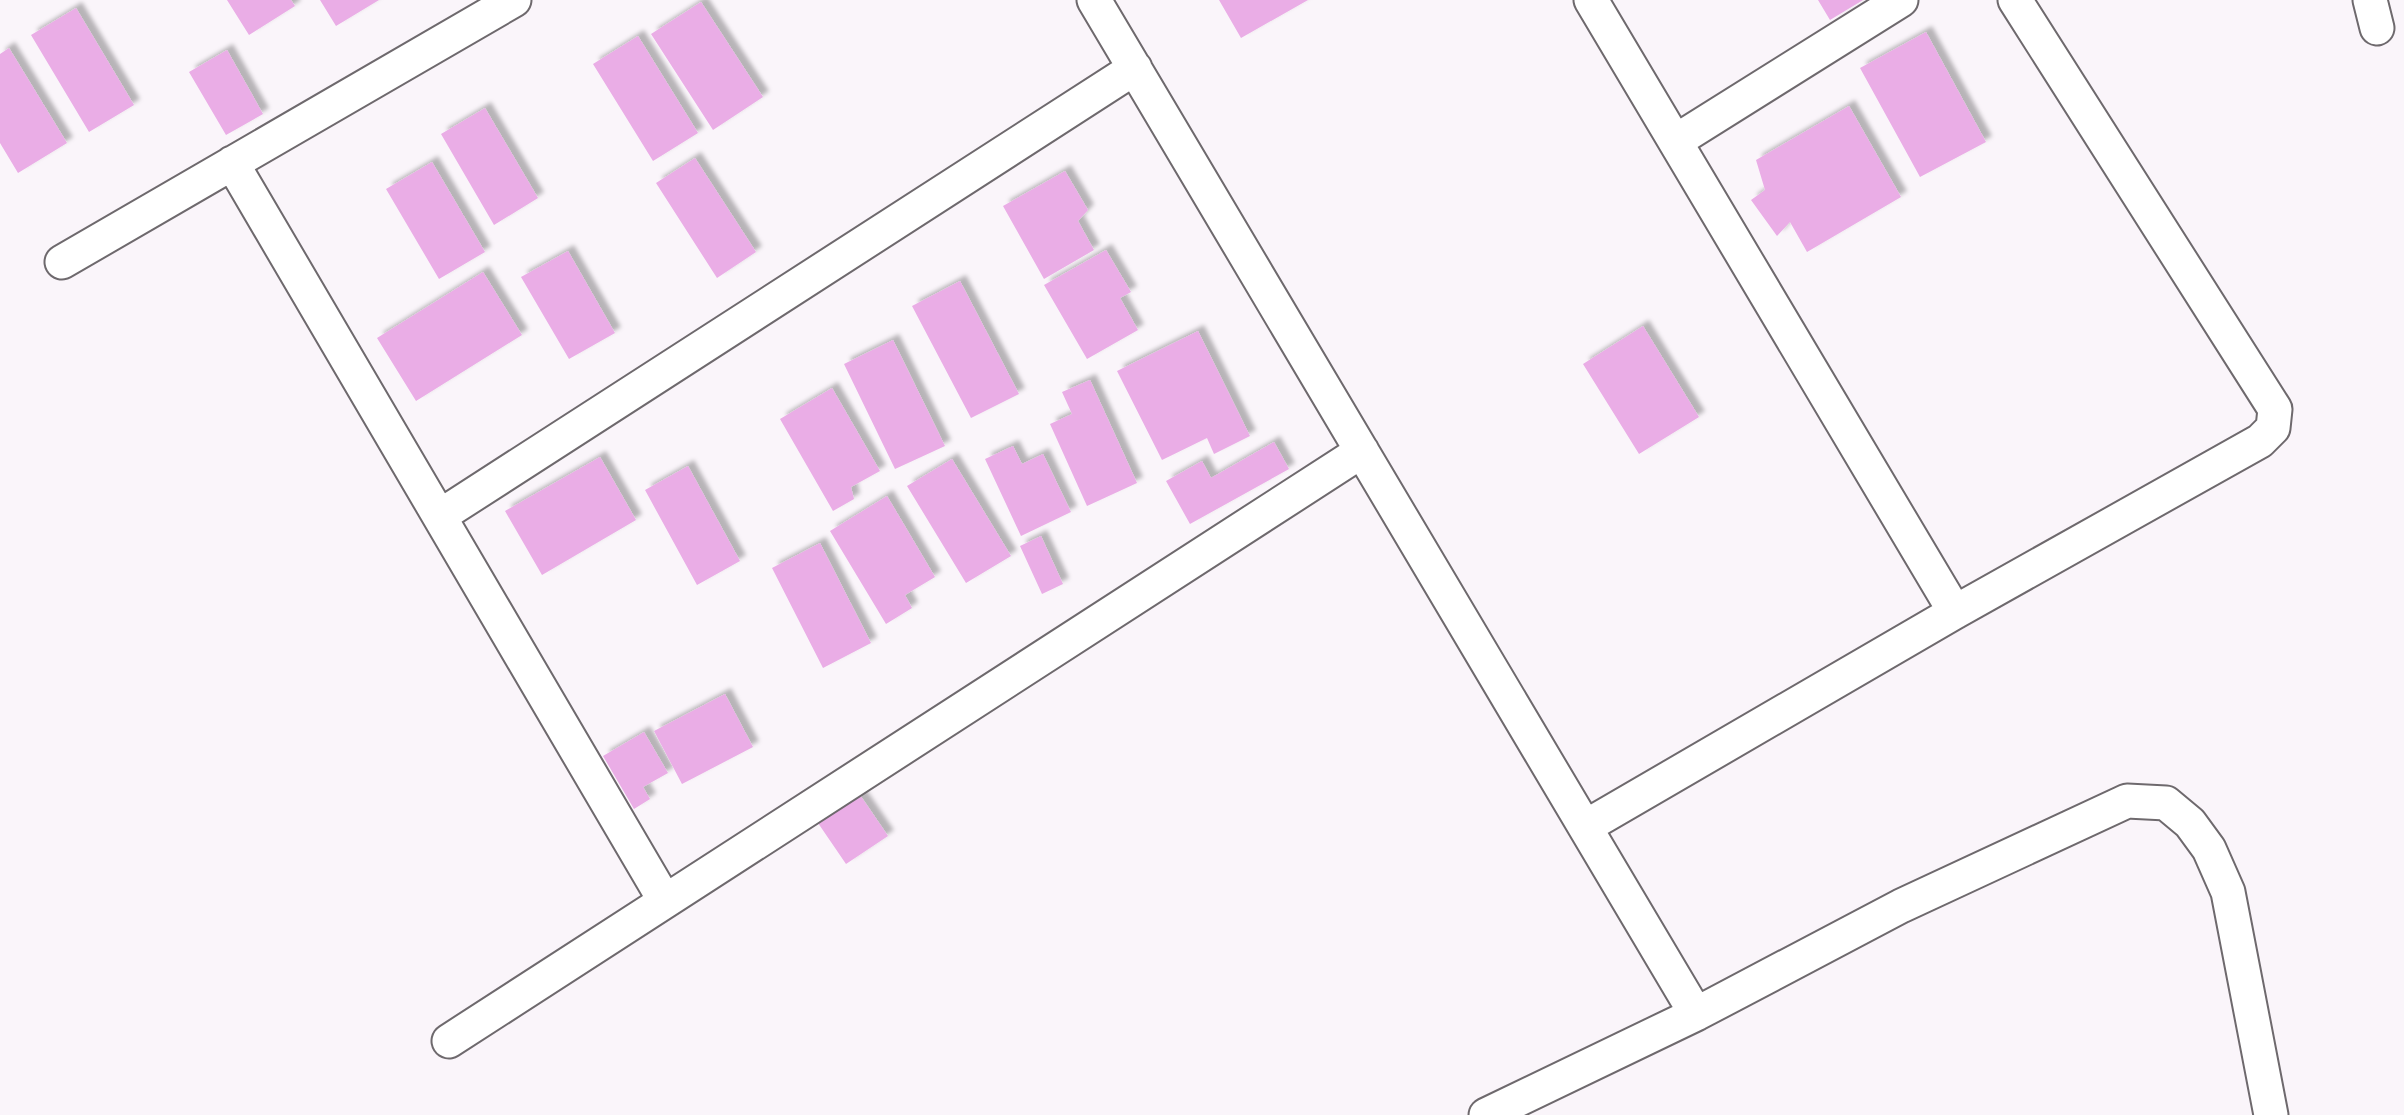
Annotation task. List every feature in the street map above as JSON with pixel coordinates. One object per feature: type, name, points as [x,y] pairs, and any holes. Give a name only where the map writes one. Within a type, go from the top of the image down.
[{"type":"street","points":[[62,262],[514,0]]},
{"type":"street","points":[[1094,0],[1696,1014]]},
{"type":"street","points":[[1591,0],[1955,612]]},
{"type":"street","points":[[1676,141],[1901,0]]},
{"type":"street","points":[[1586,827],[1955,612],[2260,441],[2273,428],[2275,409],[2015,0]]},
{"type":"street","points":[[440,516],[1135,68]]},
{"type":"street","points":[[232,163],[665,901]]},
{"type":"street","points":[[449,1041],[1362,452]]},
{"type":"street","points":[[1486,1115],[1696,1014],[1901,906],[2127,801],[2166,803],[2190,823],[2209,849],[2228,891],[2271,1115]]},
{"type":"building","points":[[227,0],[291,0],[295,6],[249,35]]},
{"type":"building","points":[[320,0],[379,0],[336,26]]},
{"type":"building","points":[[1219,0],[1308,0],[1241,38]]},
{"type":"building","points":[[1818,0],[1863,0],[1830,20]]},
{"type":"building","points":[[701,2],[763,97],[713,130],[651,34]]},
{"type":"building","points":[[76,8],[134,105],[89,132],[31,35]]},
{"type":"building","points":[[1926,32],[1986,142],[1920,177],[1860,68]]},
{"type":"building","points":[[638,36],[698,133],[653,161],[593,64]]},
{"type":"building","points":[[9,48],[67,143],[18,173],[0,143],[0,54]]},
{"type":"building","points":[[227,50],[263,114],[226,135],[189,72]]},
{"type":"building","points":[[1849,106],[1901,197],[1807,252],[1790,222],[1777,236],[1751,200],[1765,190],[1756,160]]},
{"type":"building","points":[[485,108],[538,198],[494,225],[441,134]]},
{"type":"building","points":[[695,158],[756,252],[717,278],[656,183]]},
{"type":"building","points":[[432,162],[485,252],[439,279],[386,189]]},
{"type":"building","points":[[1065,171],[1088,210],[1078,221],[1094,250],[1044,279],[1003,206]]},
{"type":"building","points":[[1106,250],[1131,292],[1120,298],[1138,330],[1087,359],[1044,285]]},
{"type":"building","points":[[568,251],[615,333],[569,359],[521,277]]},
{"type":"building","points":[[483,272],[522,335],[416,401],[377,338]]},
{"type":"building","points":[[960,281],[1019,394],[971,418],[912,306]]},
{"type":"building","points":[[1643,326],[1699,417],[1639,454],[1583,364]]},
{"type":"building","points":[[1198,331],[1250,436],[1214,454],[1207,438],[1162,460],[1117,371]]},
{"type":"building","points":[[893,340],[945,446],[895,469],[844,364]]},
{"type":"building","points":[[1090,380],[1137,483],[1087,506],[1050,424],[1072,414],[1062,392]]},
{"type":"building","points":[[832,388],[880,471],[851,487],[854,499],[833,511],[780,419]]},
{"type":"building","points":[[1274,442],[1289,469],[1190,524],[1166,481],[1202,461],[1211,478]]},
{"type":"building","points":[[1013,446],[1022,464],[1043,454],[1071,512],[1021,536],[985,459]]},
{"type":"building","points":[[600,457],[636,520],[542,575],[505,511]]},
{"type":"building","points":[[952,459],[1011,556],[966,583],[907,486]]},
{"type":"building","points":[[688,466],[740,561],[697,585],[645,490]]},
{"type":"building","points":[[887,496],[935,577],[905,595],[912,608],[886,624],[830,531]]},
{"type":"building","points":[[1041,536],[1063,584],[1042,594],[1020,546]]},
{"type":"building","points":[[820,543],[871,643],[823,668],[772,568]]},
{"type":"building","points":[[725,694],[753,747],[682,784],[654,731]]},
{"type":"building","points":[[644,732],[668,773],[643,787],[650,799],[634,809],[603,756]]},
{"type":"building","points":[[860,795],[888,836],[846,864],[818,823]]}]
